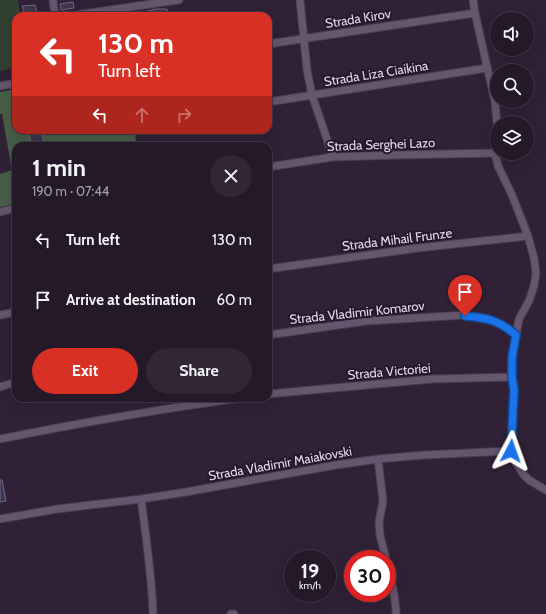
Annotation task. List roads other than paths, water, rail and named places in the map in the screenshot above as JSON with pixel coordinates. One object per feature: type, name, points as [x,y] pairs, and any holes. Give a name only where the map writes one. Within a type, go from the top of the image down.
[{"type":"street","points":[[53,0],[54,12]]},
{"type":"street","points":[[96,12],[179,0]]},
{"type":"street","points":[[300,0],[307,70],[312,95],[333,157]]},
{"type":"street","points":[[473,0],[495,102],[496,116]]},
{"type":"street","name":"Strada Kirov","points":[[272,43],[475,13]]},
{"type":"street","name":"Strada Liza Ciaikina","points":[[272,101],[487,68]]},
{"type":"street","points":[[0,86],[12,84]]},
{"type":"street","name":"Strada Serghei Lazo","points":[[272,166],[333,157],[490,153]]},
{"type":"street","points":[[497,160],[528,236],[534,258],[536,273],[530,301],[519,319],[512,358],[514,390],[511,451],[523,474],[529,480],[546,490]]},
{"type":"street","points":[[0,212],[12,209]]},
{"type":"street","name":"Strada Mihail Frunze","points":[[272,267],[418,248],[528,236]]},
{"type":"street","points":[[0,315],[12,313]]},
{"type":"street","name":"Strada Vladimir Komarov","points":[[272,334],[367,321],[465,316],[482,318],[496,322],[508,328],[516,335]]},
{"type":"street","name":"Strada Victoriei","points":[[272,394],[433,380],[512,377]]},
{"type":"street","points":[[0,387],[12,383]]},
{"type":"street","points":[[0,439],[168,408],[212,402]]},
{"type":"street","name":"Strada Vladimir Maiakovski","points":[[0,519],[57,509],[186,492],[336,464],[424,455],[511,451]]},
{"type":"street","points":[[378,459],[382,501],[379,522],[384,550]]},
{"type":"street","points":[[141,499],[151,577],[153,614]]},
{"type":"street","points":[[395,602],[396,614]]}]
